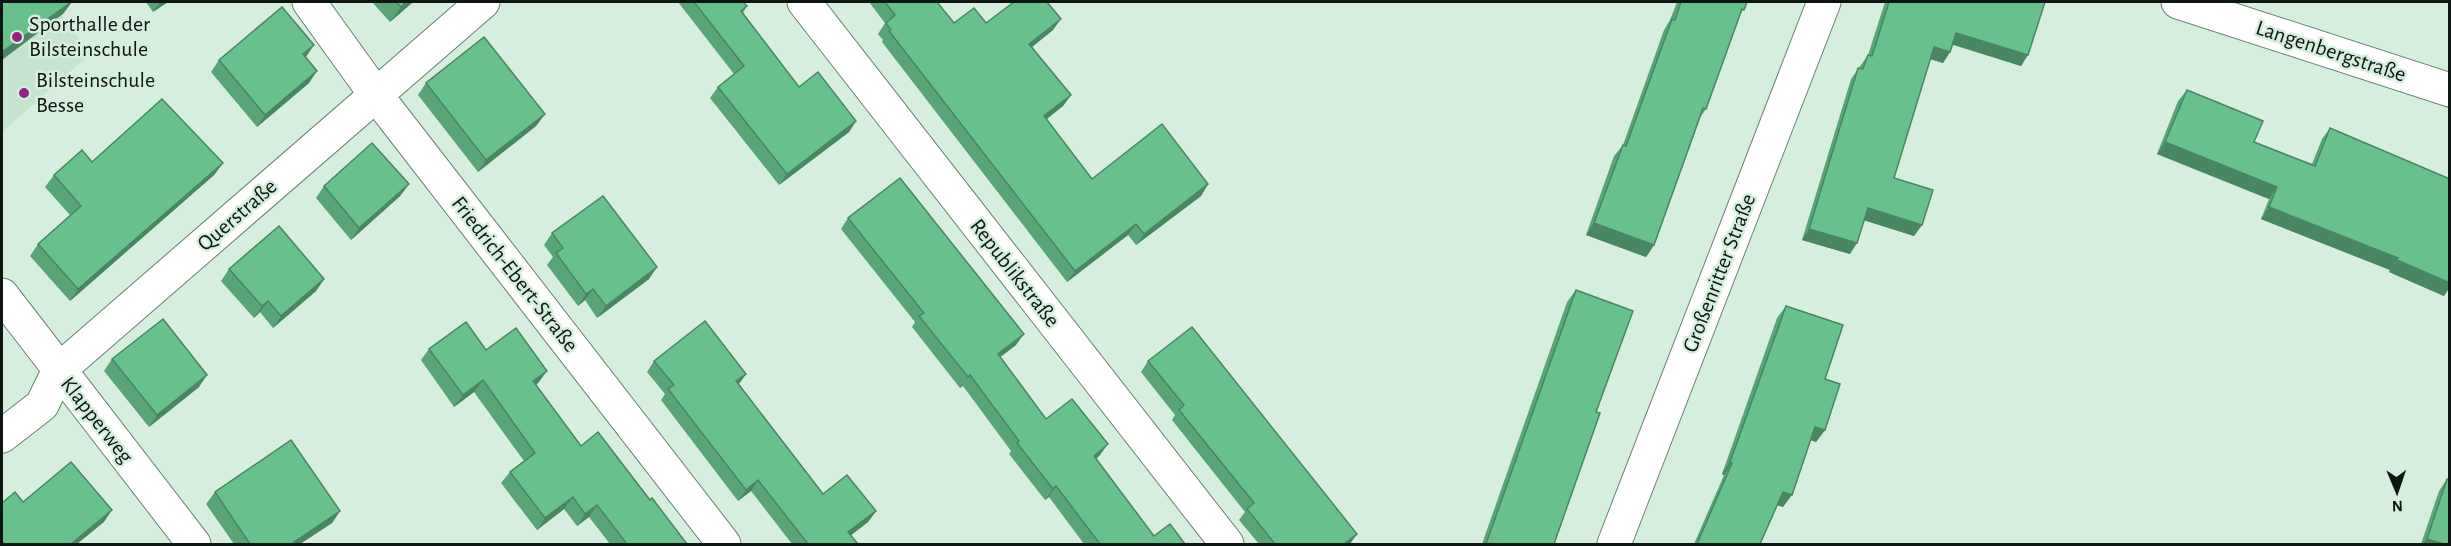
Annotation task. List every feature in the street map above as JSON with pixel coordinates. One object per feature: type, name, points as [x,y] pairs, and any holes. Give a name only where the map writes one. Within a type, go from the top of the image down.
[{"type":"street","name":"Friedrich-Ebert-Straße","points":[[309,2],[376,95],[724,544]]},
{"type":"street","name":"Querstraße","points":[[2,436],[42,405],[59,370],[483,2]]},
{"type":"street","name":"Republikstraße","points":[[804,2],[1227,544]]},
{"type":"street","name":"Großenritter Straße","points":[[1614,544],[1824,2]]},
{"type":"street","name":"Langenbergstraße","points":[[2178,2],[2450,90]]},
{"type":"street","name":"Klapperweg","points":[[2,295],[194,544]]},
{"type":"shaded area","name":"Bilsteinschule Besse","points":[[2,2],[52,2],[90,54],[2,132]]},
{"type":"building","name":"Sporthalle der Bilsteinschule","points":[[2,2],[71,2],[2,52]]},
{"type":"building","points":[[396,2],[406,2],[401,7]]},
{"type":"building","points":[[694,2],[743,2],[747,6],[741,11],[799,87],[818,72],[856,121],[787,174],[718,87],[744,66]]},
{"type":"building","points":[[885,2],[937,2],[954,23],[974,8],[986,23],[1014,2],[1047,2],[1061,19],[1029,44],[1071,95],[1044,116],[1092,179],[1162,124],[1208,184],[1144,234],[1136,224],[1075,271],[889,31],[891,30],[886,23],[895,15]]},
{"type":"building","points":[[1681,2],[1747,2],[1744,10],[1742,9],[1706,109],[1703,108],[1654,245],[1594,223],[1623,145],[1626,146],[1672,19],[1675,20]]},
{"type":"building","points":[[1889,2],[2045,2],[2028,55],[1956,33],[1950,52],[1934,47],[1894,178],[1933,190],[1922,225],[1868,208],[1857,243],[1809,229],[1858,68],[1863,69],[1868,55],[1872,56]]},
{"type":"building","points":[[282,7],[314,45],[303,54],[317,71],[265,115],[219,60]]},
{"type":"building","points":[[484,37],[545,114],[486,160],[426,83]]},
{"type":"building","points":[[2187,90],[2263,121],[2254,142],[2315,166],[2330,128],[2450,179],[2450,283],[2397,260],[2398,258],[2269,207],[2277,187],[2165,142]]},
{"type":"building","points":[[162,99],[223,163],[78,289],[38,244],[81,206],[54,175],[82,150],[92,162]]},
{"type":"building","points":[[372,143],[409,184],[359,228],[324,186]]},
{"type":"building","points":[[900,178],[1024,334],[998,354],[1046,419],[1072,399],[1108,444],[1094,456],[1154,536],[1170,524],[1185,544],[1100,544],[1056,486],[1053,489],[1017,443],[1019,441],[970,375],[968,377],[919,316],[924,313],[848,218]]},
{"type":"building","points":[[603,196],[657,267],[606,306],[593,289],[586,294],[556,253],[563,248],[552,233]]},
{"type":"building","points":[[279,226],[324,279],[281,316],[268,301],[262,306],[229,269]]},
{"type":"building","points":[[1576,290],[1633,311],[1596,412],[1600,413],[1554,544],[1486,544]]},
{"type":"building","points":[[1786,306],[1843,325],[1825,379],[1840,384],[1825,430],[1815,427],[1792,495],[1783,492],[1760,544],[1697,544],[1732,463],[1730,462]]},
{"type":"building","points":[[163,319],[207,375],[157,415],[112,359]]},
{"type":"building","points":[[705,321],[746,374],[736,381],[823,494],[847,475],[876,511],[848,532],[858,544],[808,544],[758,480],[746,490],[668,389],[674,385],[654,361]]},
{"type":"building","points":[[466,322],[486,350],[516,328],[547,371],[533,381],[581,446],[598,432],[687,544],[627,544],[597,505],[585,514],[573,497],[545,518],[510,472],[535,453],[483,380],[463,395],[429,349]]},
{"type":"building","points":[[1192,327],[1357,534],[1344,544],[1275,544],[1247,509],[1254,503],[1179,410],[1184,405],[1148,361]]},
{"type":"building","points":[[291,440],[340,511],[291,544],[250,544],[215,492]]},
{"type":"building","points":[[71,462],[112,510],[71,544],[4,544],[2,541],[2,503],[15,492],[23,502]]},
{"type":"building","points":[[2447,479],[2450,480],[2450,544],[2444,544],[2427,539]]},
{"type":"place","name":"Sporthalle der Bilsteinschule","points":[[17,37]]},
{"type":"place","name":"Bilsteinschule Besse","points":[[24,93]]}]
